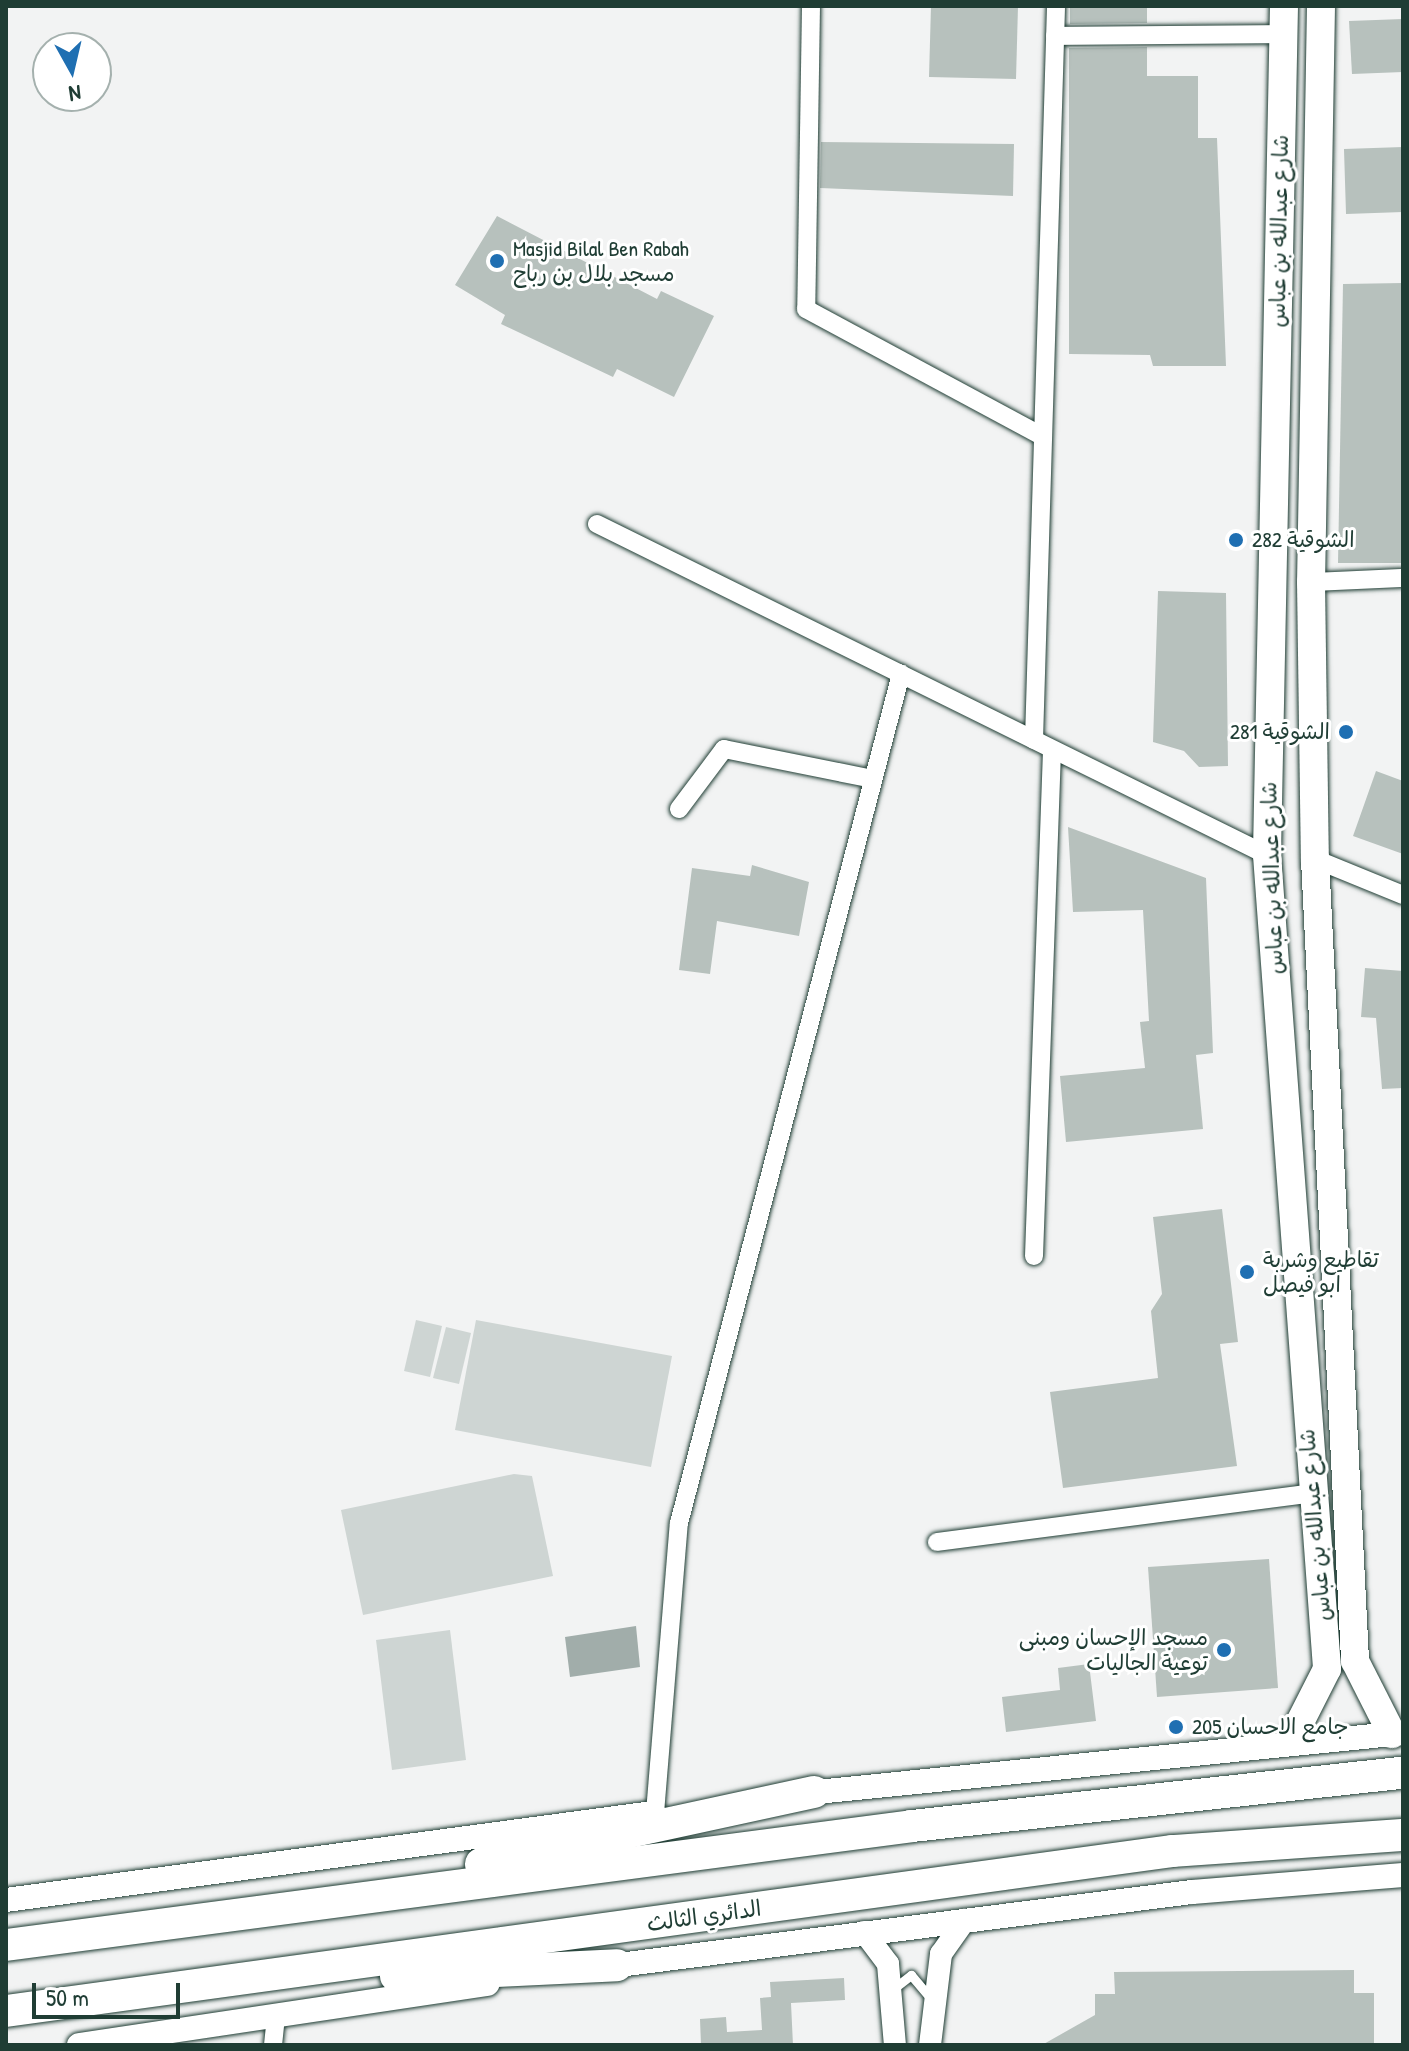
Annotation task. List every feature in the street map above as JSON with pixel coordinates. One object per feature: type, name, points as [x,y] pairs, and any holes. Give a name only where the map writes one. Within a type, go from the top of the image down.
[{"type":"highway","points":[[6,1945],[912,1826],[1403,1773]]},
{"type":"highway","points":[[249,1914],[814,1792]]},
{"type":"highway","name":"الدائري الثالث","points":[[6,2011],[1173,1851],[1403,1835]]},
{"type":"highway","points":[[173,1988],[617,1965]]},
{"type":"main road","name":"شارع عبدالله بن عباس","points":[[1321,6],[1311,582],[1315,859],[1355,1661],[1398,1734]]},
{"type":"main road","name":"شارع عبدالله بن عباس","points":[[1284,20],[1267,855],[1327,1669],[1291,1740]]},
{"type":"main road","points":[[6,1900],[814,1792],[1291,1740],[1398,1734]]},
{"type":"main road","points":[[79,2045],[617,1965],[864,1932],[1403,1875]]},
{"type":"street","points":[[811,6],[806,309],[1040,435]]},
{"type":"street","points":[[1034,740],[1040,435],[1056,6]]},
{"type":"street","points":[[1055,36],[1284,20]]},
{"type":"street","points":[[597,524],[1267,855]]},
{"type":"street","points":[[1311,582],[1403,578]]},
{"type":"street","points":[[655,1813],[679,1523],[901,674]]},
{"type":"street","points":[[679,809],[724,749],[873,779]]},
{"type":"street","points":[[1034,1256],[1052,750]]},
{"type":"street","points":[[1315,859],[1403,895]]},
{"type":"street","points":[[937,1542],[1313,1493]]},
{"type":"street","points":[[930,2045],[930,1998],[941,1954],[965,1920]]},
{"type":"street","points":[[864,1932],[888,1964],[895,2045]]},
{"type":"street","points":[[273,2045],[276,2016]]},
{"type":"lane","points":[[892,1991],[911,1975],[930,1998]]},
{"type":"shaded area","points":[[416,1320],[442,1326],[430,1377],[404,1371]]},
{"type":"shaded area","points":[[476,1320],[672,1356],[651,1467],[455,1430]]},
{"type":"shaded area","points":[[446,1327],[471,1333],[459,1384],[433,1378]]},
{"type":"shaded area","points":[[514,1474],[532,1476],[553,1576],[363,1615],[341,1510]]},
{"type":"shaded area","points":[[636,1626],[640,1667],[570,1677],[565,1637]]},
{"type":"shaded area","points":[[450,1630],[466,1760],[392,1770],[376,1640]]},
{"type":"building","points":[[931,6],[1018,6],[1016,79],[929,77]]},
{"type":"building","points":[[1070,8],[1147,8],[1147,23],[1070,24]]},
{"type":"building","points":[[1403,19],[1403,72],[1352,74],[1349,21]]},
{"type":"building","points":[[1147,47],[1147,76],[1198,76],[1198,138],[1217,138],[1226,366],[1153,366],[1150,355],[1069,354],[1069,48]]},
{"type":"building","points":[[821,142],[1014,144],[1013,196],[820,188]]},
{"type":"building","points":[[1403,147],[1403,212],[1346,214],[1344,149]]},
{"type":"building","points":[[497,216],[657,299],[661,291],[714,316],[674,397],[617,369],[613,377],[501,324],[505,315],[455,285]]},
{"type":"building","points":[[1403,283],[1403,563],[1338,563],[1343,284]]},
{"type":"building","points":[[1158,591],[1226,593],[1228,766],[1199,767],[1184,751],[1153,742]]},
{"type":"building","points":[[1376,771],[1403,781],[1403,854],[1353,836]]},
{"type":"building","points":[[1068,827],[1206,878],[1213,1053],[1196,1055],[1203,1129],[1066,1142],[1060,1076],[1145,1068],[1140,1022],[1149,1021],[1143,910],[1073,912]]},
{"type":"building","points":[[752,865],[809,882],[799,936],[717,921],[710,974],[679,970],[692,868],[750,876]]},
{"type":"building","points":[[1365,968],[1403,971],[1403,1088],[1382,1089],[1376,1018],[1361,1017]]},
{"type":"building","points":[[1222,1209],[1238,1342],[1220,1344],[1237,1466],[1063,1488],[1050,1392],[1158,1378],[1151,1311],[1162,1294],[1153,1217]]},
{"type":"building","points":[[1269,1559],[1278,1688],[1157,1697],[1148,1567]]},
{"type":"building","points":[[1089,1664],[1096,1721],[1006,1732],[1002,1697],[1060,1690],[1058,1668]]},
{"type":"building","points":[[1354,1970],[1354,1993],[1374,1993],[1374,2045],[1042,2045],[1095,2015],[1095,1994],[1115,1994],[1114,1972]]},
{"type":"building","points":[[844,1978],[845,2000],[791,2003],[793,2045],[701,2045],[700,2019],[726,2017],[727,2032],[762,2030],[760,1998],[771,1997],[770,1982]]},
{"type":"place","name":"Masjid Bilal Ben Rabah مسجد بلال بن رباح","points":[[497,261]]},
{"type":"place","name":"الشوقية 282","points":[[1236,540]]},
{"type":"place","name":"الشوقية 281","points":[[1346,732]]},
{"type":"place","name":"تقاطيع وشربة ابو فيصل","points":[[1247,1272]]},
{"type":"place","name":"مسجد الإحسان ومبنى توعية الجاليات","points":[[1224,1650]]},
{"type":"place","name":"جامع الاحسان 205","points":[[1176,1727]]}]
